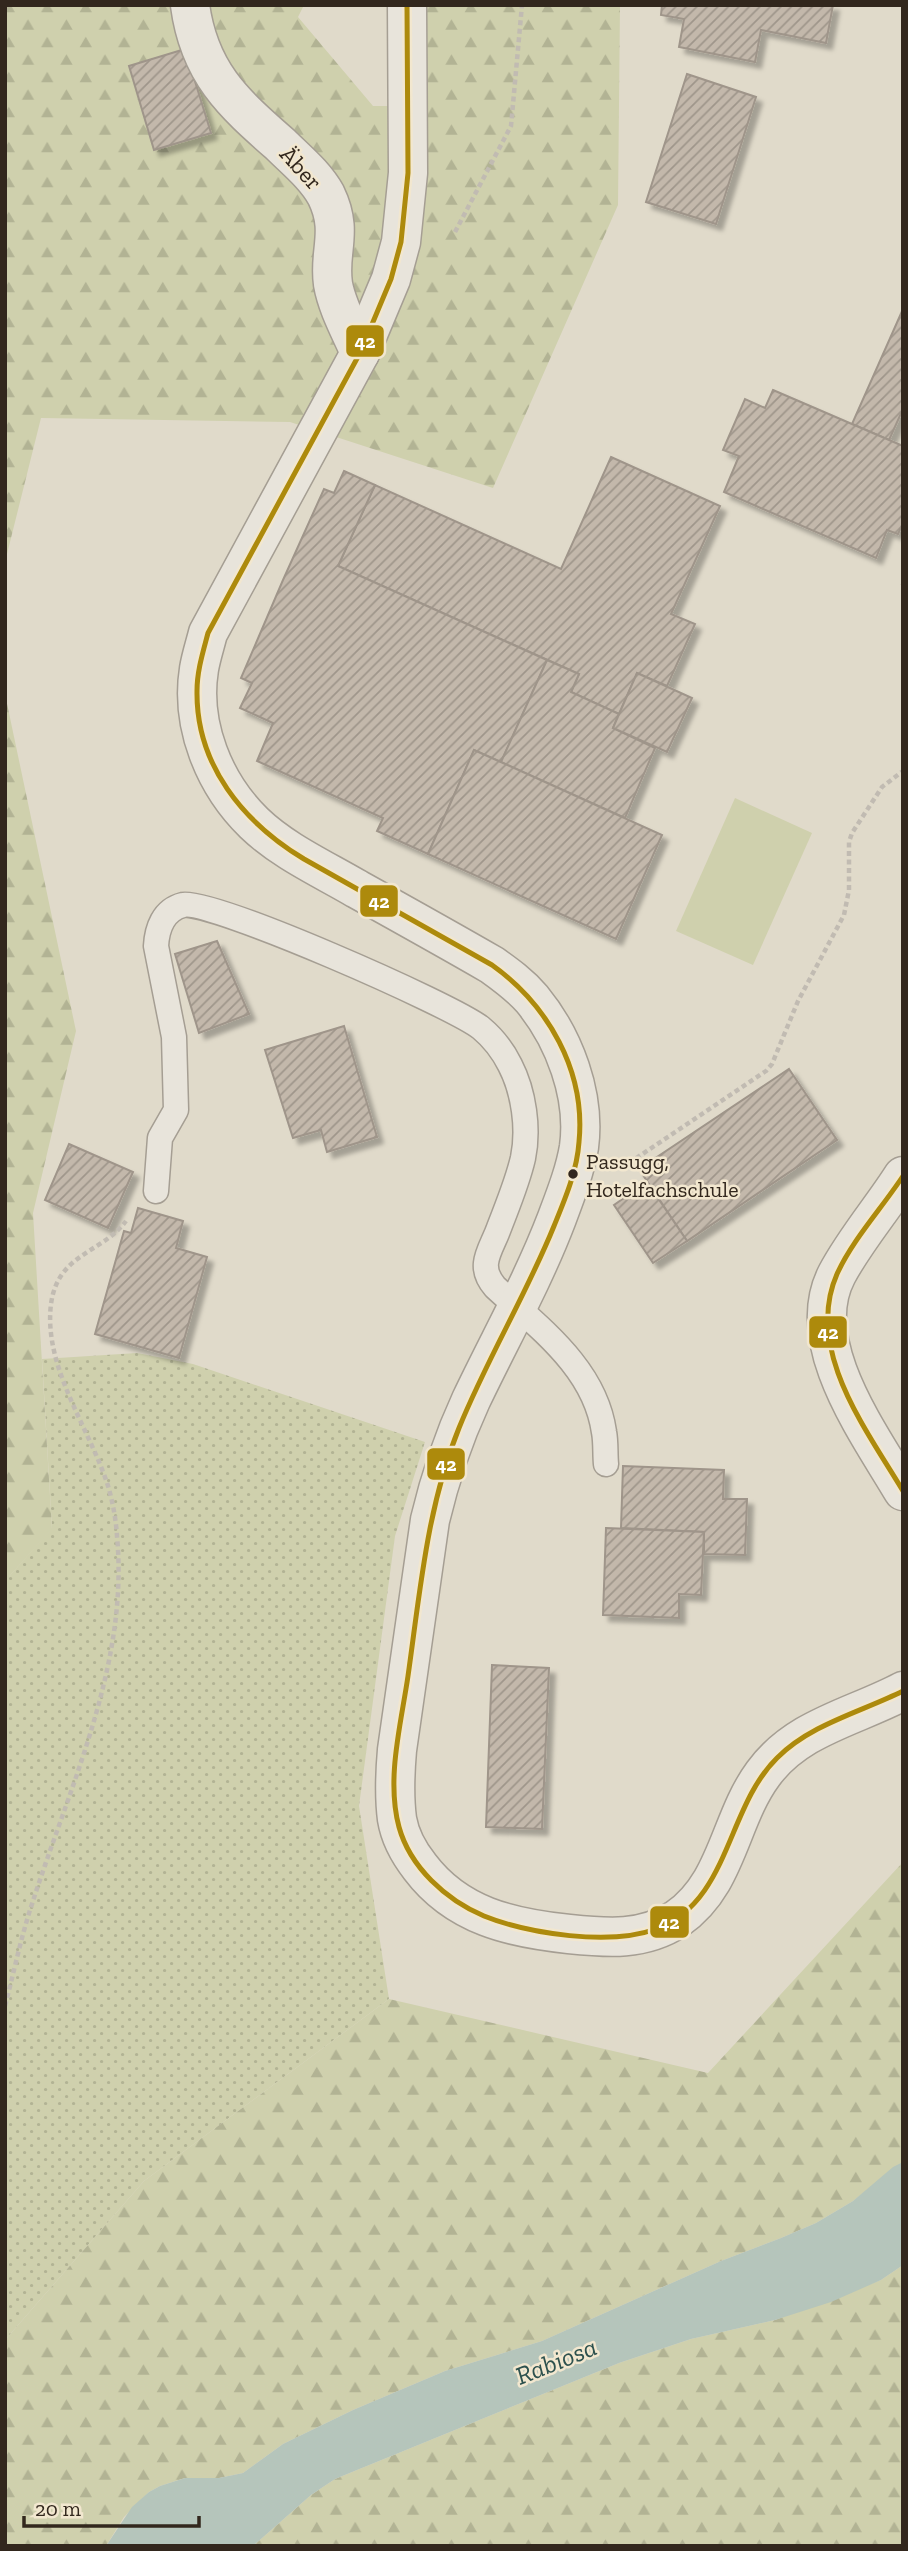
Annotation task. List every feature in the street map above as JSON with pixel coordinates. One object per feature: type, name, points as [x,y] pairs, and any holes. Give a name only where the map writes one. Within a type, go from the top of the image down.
[{"type":"street","name":"Äber","points":[[190,5],[201,51],[221,86],[245,114],[310,173],[326,196],[336,233],[334,286],[360,353]]},
{"type":"street","points":[[407,5],[406,212],[391,279],[360,353],[208,633],[199,668],[197,697],[202,732],[211,762],[223,783],[255,824],[295,853],[492,965],[531,998],[551,1025],[565,1054],[579,1106],[579,1146],[571,1180],[542,1258],[471,1399],[452,1443],[430,1520],[397,1750],[397,1822],[408,1851],[430,1881],[460,1905],[493,1920],[530,1930],[609,1938],[635,1937],[657,1930],[695,1904],[723,1862],[750,1795],[763,1773],[780,1756],[822,1726],[903,1691]]},
{"type":"street","points":[[903,1176],[836,1276],[827,1301],[826,1330],[832,1357],[847,1392],[903,1491]]},
{"type":"lane","points":[[156,1191],[160,1138],[176,1110],[174,1037],[156,946],[163,919],[183,905],[204,907],[345,961],[464,1016],[492,1038],[511,1067],[522,1103],[526,1136],[518,1177],[488,1256],[486,1269],[495,1287],[564,1352],[587,1384],[603,1424],[606,1464]]},
{"type":"path","points":[[451,240],[511,126],[522,5]]},
{"type":"path","points":[[571,1180],[631,1162],[769,1068],[798,1001],[844,915],[849,890],[849,842],[852,832],[882,787],[903,771]]},
{"type":"path","points":[[5,2006],[31,1907],[95,1719],[112,1647],[117,1602],[117,1535],[109,1489],[73,1405],[54,1347],[50,1322],[51,1303],[55,1288],[66,1268],[116,1231],[143,1200],[156,1191]]},
{"type":"green space","points":[[5,5],[304,5],[298,17],[373,106],[407,106],[407,5],[620,5],[618,205],[493,488],[290,422],[41,418],[5,562]]},
{"type":"green space","points":[[5,694],[76,1031],[33,1213],[52,1529],[5,1581]]},
{"type":"green space","points":[[735,798],[812,833],[753,965],[676,931]]},
{"type":"green space","points":[[137,1353],[193,1364],[425,1442],[395,1536],[359,1806],[389,1999],[144,2181],[5,2340],[5,1581],[52,1528],[42,1359]]},
{"type":"green space","points":[[903,1862],[903,2162],[853,2201],[816,2223],[721,2261],[542,2341],[445,2371],[353,2410],[283,2444],[243,2473],[219,2478],[185,2478],[160,2486],[149,2492],[124,2517],[106,2546],[5,2546],[5,2340],[144,2181],[389,1999],[708,2073]]},
{"type":"green space","points":[[903,2265],[903,2546],[253,2546],[311,2495],[335,2479],[619,2363],[691,2339],[775,2320],[881,2280]]},
{"type":"water","name":"Rabiosa","points":[[903,2162],[903,2265],[881,2280],[831,2302],[775,2320],[691,2339],[619,2363],[335,2479],[311,2495],[253,2546],[106,2546],[132,2507],[160,2486],[185,2478],[219,2478],[243,2473],[283,2444],[353,2410],[445,2371],[542,2341],[721,2261],[816,2223],[853,2201],[893,2167]]},
{"type":"building","points":[[662,5],[833,5],[826,43],[761,30],[755,62],[679,47],[684,19],[661,15]]},
{"type":"building","points":[[185,49],[211,133],[154,150],[129,66]]},
{"type":"building","points":[[687,74],[756,97],[716,224],[646,202]]},
{"type":"building","points":[[903,309],[903,409],[889,440],[852,424]]},
{"type":"building","points":[[773,390],[903,446],[903,523],[898,534],[887,530],[876,558],[724,492],[739,456],[723,450],[745,399],[765,408]]},
{"type":"building","points":[[611,457],[720,506],[671,614],[695,624],[667,686],[637,673],[619,714],[571,692],[579,674],[338,566],[375,485],[561,569]]},
{"type":"building","points":[[344,471],[375,485],[338,566],[547,660],[501,762],[474,750],[428,854],[377,831],[383,818],[257,761],[273,723],[240,708],[252,683],[241,678],[283,580],[324,489],[334,493]]},
{"type":"building","points":[[547,660],[579,674],[571,692],[619,714],[613,728],[655,748],[625,818],[501,762]]},
{"type":"building","points":[[637,673],[692,698],[667,752],[613,728]]},
{"type":"building","points":[[474,750],[662,835],[616,939],[428,854]]},
{"type":"building","points":[[217,941],[249,1014],[199,1033],[175,954]]},
{"type":"building","points":[[344,1026],[377,1137],[327,1152],[321,1130],[293,1138],[265,1050]]},
{"type":"building","points":[[789,1069],[837,1140],[687,1241],[639,1169]]},
{"type":"building","points":[[69,1144],[133,1172],[108,1228],[45,1200]]},
{"type":"building","points":[[647,1182],[687,1241],[653,1263],[614,1205]]},
{"type":"building","points":[[138,1208],[183,1221],[176,1248],[207,1257],[179,1358],[95,1334],[124,1231],[131,1233]]},
{"type":"building","points":[[623,1466],[724,1470],[723,1499],[747,1499],[745,1555],[704,1554],[704,1532],[621,1528]]},
{"type":"building","points":[[606,1528],[704,1532],[701,1595],[679,1594],[679,1618],[603,1615]]},
{"type":"building","points":[[492,1665],[549,1668],[542,1829],[486,1827]]},
{"type":"transit line","name":"42","points":[[407,5],[408,173],[401,242],[391,279],[360,353],[208,633],[199,669],[197,691],[199,718],[214,767],[227,789],[261,828],[304,859],[492,965],[512,981],[546,1020],[559,1042],[576,1090],[580,1116],[579,1142],[570,1185],[543,1252],[470,1402],[439,1488],[426,1550],[396,1752],[394,1790],[399,1827],[412,1856],[431,1881],[456,1901],[484,1916],[523,1928],[570,1936],[616,1937],[656,1929],[680,1916],[699,1898],[713,1876],[747,1802],[760,1779],[777,1758],[790,1746],[821,1727],[903,1691]]},
{"type":"transit line","name":"42","points":[[903,1176],[859,1236],[837,1274],[829,1302],[828,1331],[834,1359],[857,1415],[903,1491]]},
{"type":"place","name":"Passugg, Hotelfachschule","points":[[573,1174]]}]
